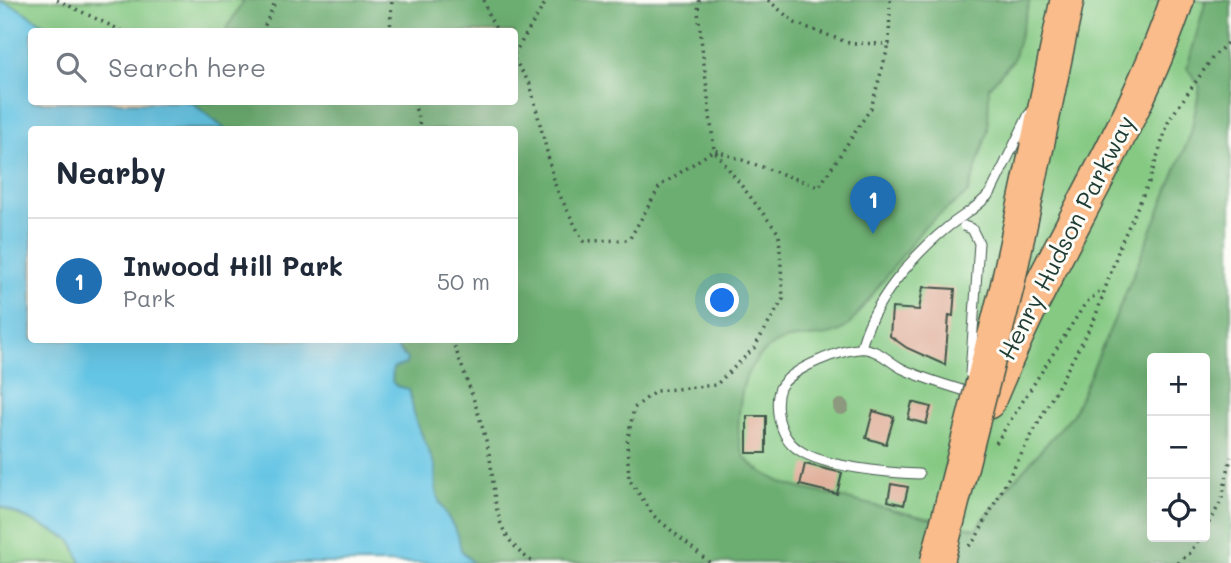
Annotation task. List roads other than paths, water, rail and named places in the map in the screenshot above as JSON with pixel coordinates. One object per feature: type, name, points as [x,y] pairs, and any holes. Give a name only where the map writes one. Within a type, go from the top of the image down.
[{"type":"highway","name":"Henry Hudson Parkway","points":[[944,560],[964,460],[1007,287],[1067,0]]},
{"type":"highway","name":"Henry Hudson Parkway","points":[[964,460],[1038,292],[1131,113],[1177,0]]},
{"type":"lane","points":[[1037,98],[1054,62]]},
{"type":"lane","points":[[862,349],[873,315],[915,258],[935,237],[982,202],[991,192],[1031,110]]},
{"type":"lane","points":[[935,237],[964,226],[975,232],[979,247],[964,460]]},
{"type":"lane","points":[[919,474],[869,470],[810,456],[790,443],[782,430],[777,404],[781,388],[785,382],[813,364],[845,352],[862,349],[877,352],[907,371],[989,399]]},
{"type":"water","points":[[0,1],[16,7],[50,28],[28,28],[28,105],[195,105],[221,126],[28,126],[28,343],[395,343],[407,359],[406,364],[393,368],[392,381],[396,386],[409,389],[415,419],[435,466],[436,492],[440,503],[458,535],[461,550],[473,563],[81,563],[68,538],[0,506]]},
{"type":"place","name":"Inwood Hill Park","points":[[873,234]]}]
